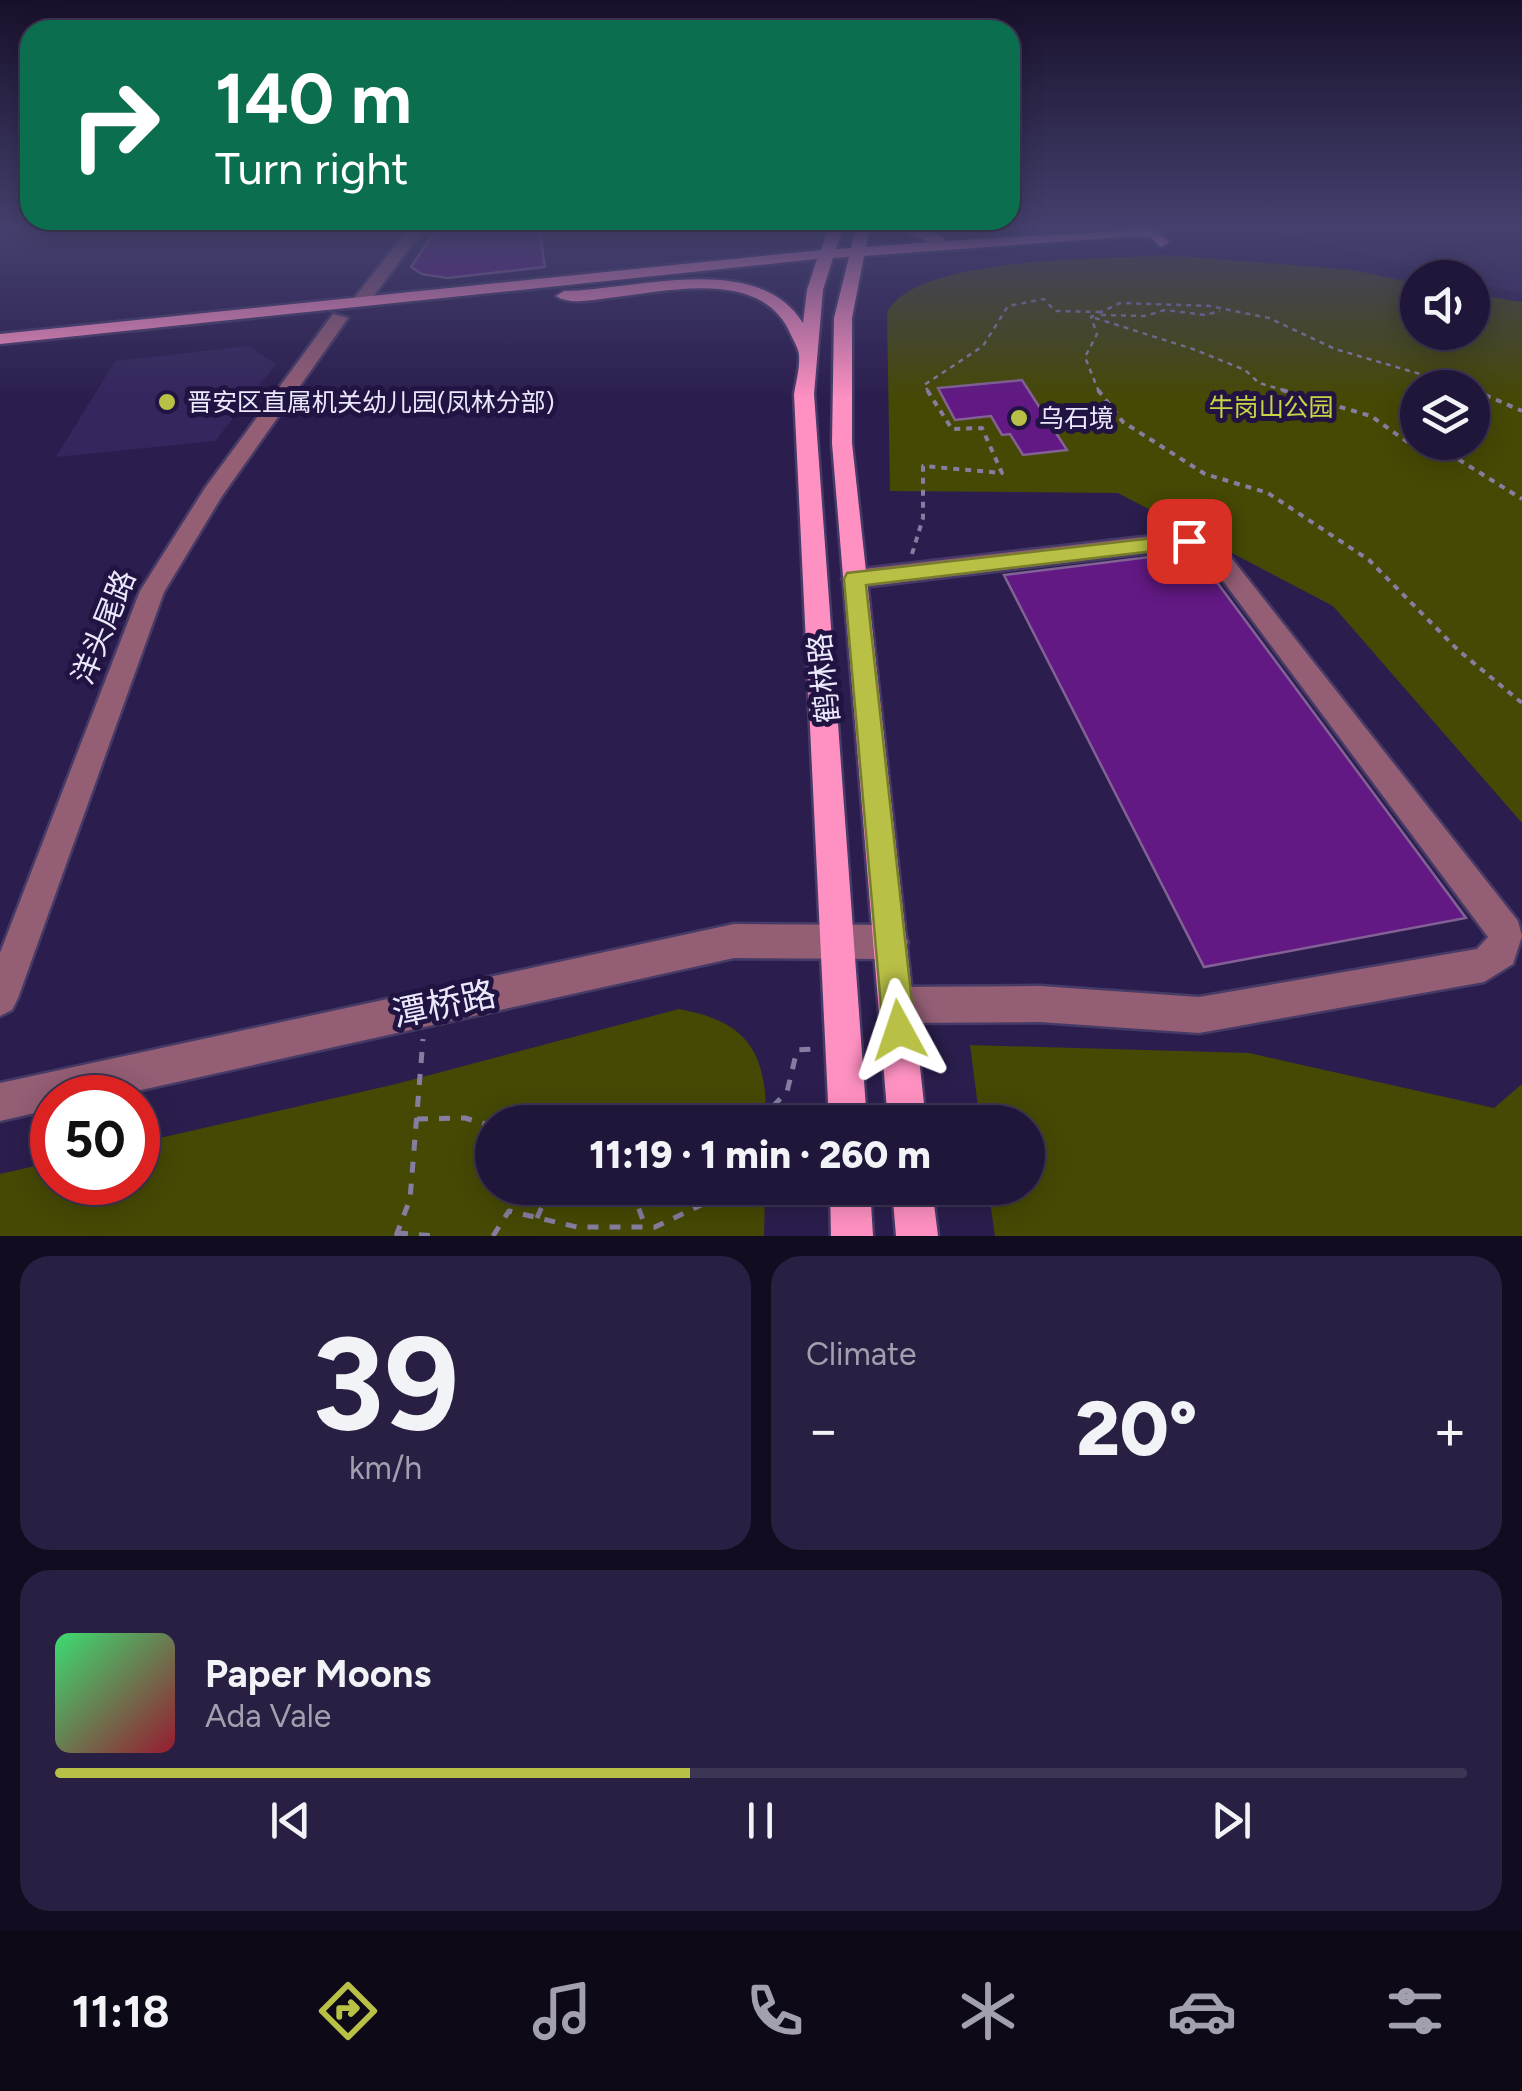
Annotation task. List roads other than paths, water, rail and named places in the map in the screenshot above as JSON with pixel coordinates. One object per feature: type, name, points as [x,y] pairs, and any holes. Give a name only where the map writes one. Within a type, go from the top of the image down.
[{"type":"main road","points":[[0,339],[546,285]]},
{"type":"main road","points":[[0,355],[630,285]]},
{"type":"main road","points":[[549,295],[692,285]]},
{"type":"main road","points":[[705,285],[740,289],[780,305],[796,325],[806,349]]},
{"type":"main road","name":"鹤林路","points":[[820,285],[806,349],[804,394],[847,1105]]},
{"type":"main road","name":"鹤林路","points":[[850,285],[842,318],[840,396],[906,1105]]},
{"type":"main road","points":[[851,1205],[852,1236]]},
{"type":"main road","points":[[914,1205],[917,1236]]},
{"type":"street","points":[[361,301],[374,285]]},
{"type":"street","name":"洋头尾路","points":[[0,998],[152,591],[213,493],[339,318]]},
{"type":"street","points":[[854,579],[1178,541],[1200,544],[1217,556],[1506,932],[1501,952],[1484,965],[1199,1015],[1040,1004],[897,1005]]},
{"type":"street","name":"潭桥路","points":[[0,1102],[734,941],[891,942]]},
{"type":"place","name":"晋安区直属机关幼儿园(凤林分部)","points":[[167,402]]},
{"type":"place","name":"乌石境","points":[[1019,418]]},
{"type":"park label","name":"牛岗山公园","points":[[1271,407]]}]
